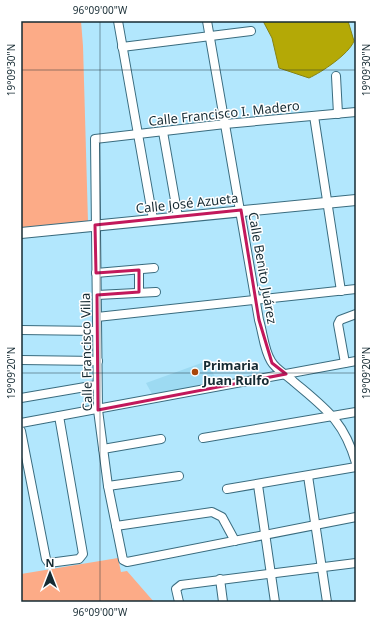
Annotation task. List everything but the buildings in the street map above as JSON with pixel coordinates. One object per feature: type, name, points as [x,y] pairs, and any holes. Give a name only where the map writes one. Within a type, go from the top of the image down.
[{"type":"street","points":[[118,21],[153,220]]},
{"type":"street","name":"Calle Benito Juárez","points":[[207,21],[241,210],[255,299],[269,356],[277,368],[286,374],[332,416],[347,435],[356,463]]},
{"type":"street","points":[[122,47],[251,31]]},
{"type":"street","points":[[336,76],[338,114]]},
{"type":"street","name":"Calle Francisco I. Madero","points":[[95,139],[225,124],[356,112]]},
{"type":"street","points":[[314,116],[340,291]]},
{"type":"street","points":[[163,132],[178,217]]},
{"type":"street","name":"Calle Francisco Villa","points":[[95,139],[98,410],[108,486],[125,562],[235,540]]},
{"type":"street","name":"Calle José Azueta","points":[[21,233],[241,210],[356,200]]},
{"type":"street","points":[[96,273],[154,268]]},
{"type":"street","points":[[139,270],[139,292]]},
{"type":"street","points":[[97,317],[356,289]]},
{"type":"street","points":[[97,295],[156,292]]},
{"type":"street","points":[[345,363],[338,324],[340,320],[356,314]]},
{"type":"street","points":[[21,330],[97,331]]},
{"type":"street","points":[[21,360],[98,360]]},
{"type":"street","points":[[21,423],[98,410],[356,361]]},
{"type":"street","points":[[21,398],[98,385]]},
{"type":"street","points":[[203,438],[356,412]]},
{"type":"street","points":[[21,431],[47,561],[72,560],[82,557],[83,554],[59,416]]},
{"type":"street","points":[[103,449],[161,440]]},
{"type":"street","points":[[227,489],[258,485],[356,466]]},
{"type":"street","points":[[108,486],[179,476]]},
{"type":"street","points":[[308,476],[327,602]]},
{"type":"street","points":[[258,485],[275,602]]},
{"type":"street","points":[[116,526],[212,512],[222,516],[235,540],[356,517]]},
{"type":"street","points":[[178,602],[176,595],[178,586],[220,579],[356,563]]},
{"type":"street","points":[[220,579],[223,602]]},
{"type":"highlighted area","points":[[241,210],[259,320],[272,363],[286,374],[98,410],[97,295],[139,292],[139,270],[96,273],[95,225]]},
{"type":"shaded area","points":[[21,21],[81,21],[88,222],[21,228]]},
{"type":"shaded area","points":[[263,21],[348,21],[354,41],[341,57],[321,72],[309,78],[279,68],[272,38]]},
{"type":"shaded area","name":"Primaria Juan Rulfo","points":[[207,361],[218,383],[152,394],[146,383]]},
{"type":"shaded area","points":[[118,558],[121,572],[127,571],[154,602],[21,602],[21,574]]},
{"type":"place","name":"Primaria Juan Rulfo","points":[[195,372]]}]
